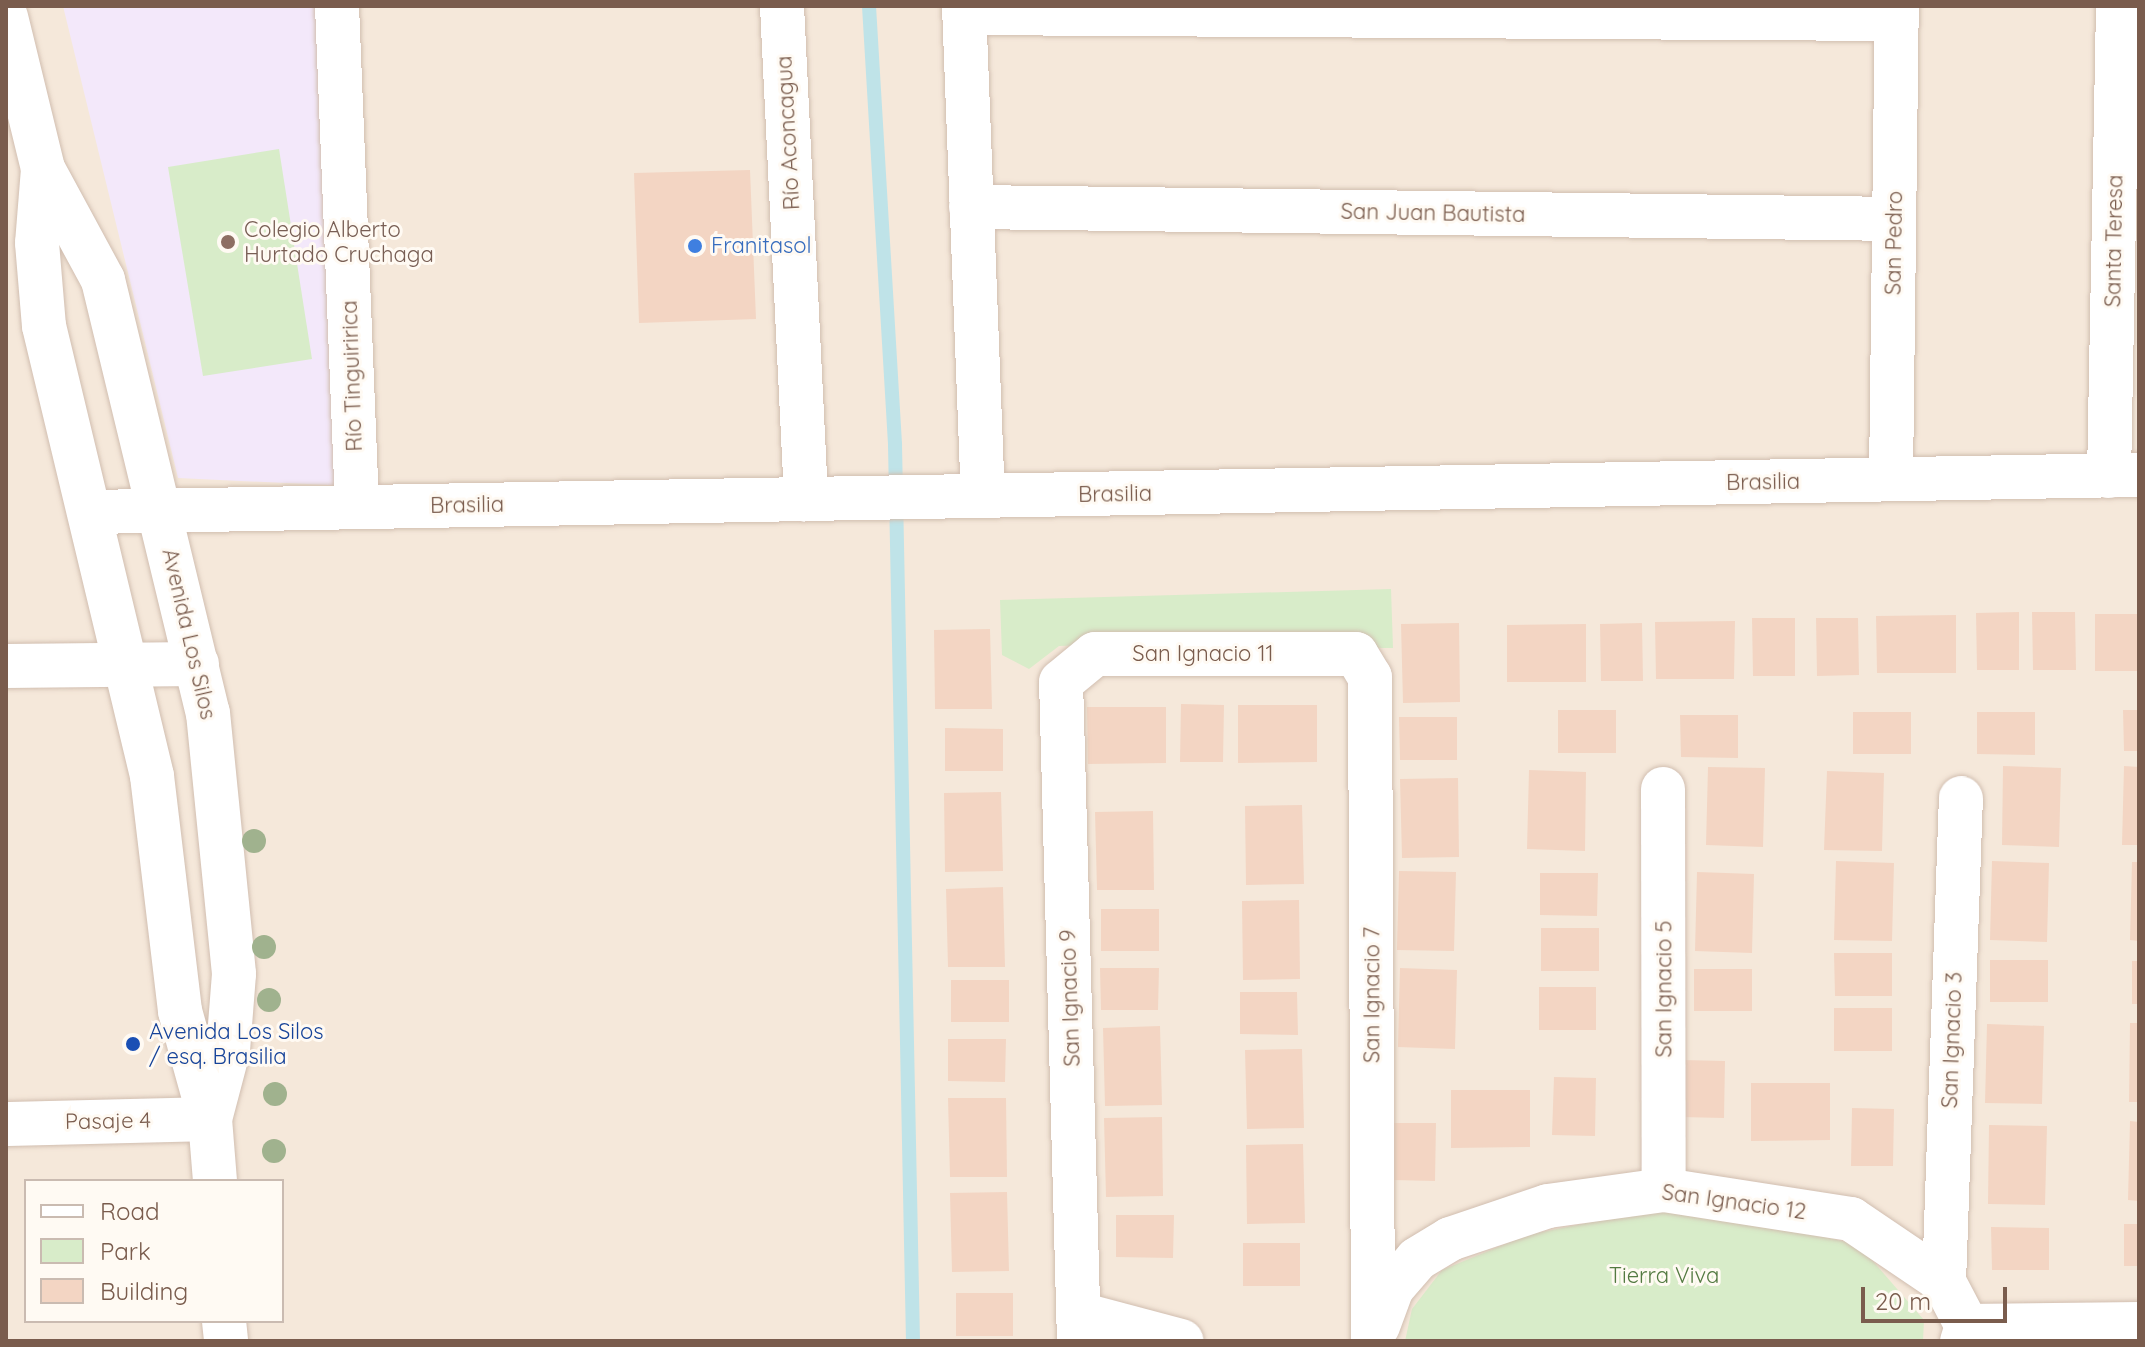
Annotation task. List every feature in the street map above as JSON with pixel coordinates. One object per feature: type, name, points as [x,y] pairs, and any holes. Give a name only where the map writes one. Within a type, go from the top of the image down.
[{"type":"street","name":"Río Tinguiririca","points":[[337,6],[357,507]]},
{"type":"street","name":"Río Aconcagua","points":[[782,6],[822,499]]},
{"type":"street","name":"Santa Teresa","points":[[2118,6],[2124,475]]},
{"type":"street","points":[[983,496],[964,10],[1896,13]]},
{"type":"street","name":"San Pedro","points":[[1891,479],[1896,13]]},
{"type":"street","name":"Avenida Los Silos","points":[[6,17],[19,124],[103,280],[197,664],[218,781],[234,974],[228,1051],[210,1119]]},
{"type":"street","name":"Avenida Los Silos","points":[[43,169],[37,243],[44,326],[91,512],[161,827],[180,1011],[210,1119],[215,1179]]},
{"type":"street","name":"San Juan Bautista","points":[[971,207],[1894,219]]},
{"type":"street","name":"Brasilia","points":[[91,512],[2124,475]]},
{"type":"street","name":"San Ignacio 11","points":[[1061,682],[1095,654],[1356,654]]},
{"type":"street","name":"San Ignacio 7","points":[[1356,654],[1370,677],[1373,1341]]},
{"type":"street","points":[[6,666],[197,664]]},
{"type":"street","name":"San Ignacio 9","points":[[1061,682],[1079,1327]]},
{"type":"street","name":"San Ignacio 5","points":[[1663,789],[1664,1190]]},
{"type":"street","name":"San Ignacio 3","points":[[1944,1282],[1961,798]]},
{"type":"street","name":"Pasaje 4","points":[[6,1124],[210,1119]]},
{"type":"street","name":"San Ignacio 12","points":[[1373,1341],[1392,1288],[1417,1259],[1450,1239],[1548,1206],[1664,1190],[1851,1219],[1944,1282],[1964,1334],[2139,1324]]},
{"type":"street","points":[[1079,1327],[1181,1341]]},
{"type":"shaded area","points":[[6,6],[2139,6],[2139,1341],[6,1341]]},
{"type":"shaded area","name":"Colegio Alberto Hurtado Cruchaga","points":[[63,6],[323,6],[349,486],[178,478]]},
{"type":"green space","points":[[279,149],[312,359],[203,376],[168,167]]},
{"type":"green space","points":[[1391,589],[1393,648],[1365,648],[1347,637],[1059,646],[1029,669],[1002,655],[1000,600]]},
{"type":"green space","name":"Tierra Viva","points":[[1651,1210],[1722,1213],[1859,1245],[1924,1320],[1923,1341],[1405,1341],[1412,1309],[1442,1270],[1527,1235]]},
{"type":"building","name":"Franitasol","points":[[750,170],[756,319],[639,323],[634,173]]},
{"type":"building","points":[[2019,612],[2019,670],[1977,670],[1976,613]]},
{"type":"building","points":[[2032,612],[2075,612],[2076,670],[2033,670]]},
{"type":"building","points":[[2095,614],[2139,614],[2139,671],[2095,671]]},
{"type":"building","points":[[1956,615],[1956,673],[1877,673],[1876,616]]},
{"type":"building","points":[[1752,618],[1795,618],[1795,676],[1753,676]]},
{"type":"building","points":[[1816,618],[1858,618],[1859,675],[1817,676]]},
{"type":"building","points":[[1735,621],[1734,679],[1656,679],[1655,622]]},
{"type":"building","points":[[1459,623],[1460,702],[1403,703],[1401,624]]},
{"type":"building","points":[[1642,623],[1643,681],[1601,681],[1600,624]]},
{"type":"building","points":[[1586,624],[1586,682],[1507,682],[1507,625]]},
{"type":"building","points":[[990,629],[992,709],[935,709],[934,630]]},
{"type":"building","points":[[1181,704],[1224,705],[1223,762],[1180,762]]},
{"type":"building","points":[[1238,705],[1317,705],[1317,762],[1238,763]]},
{"type":"building","points":[[1087,707],[1166,707],[1166,763],[1088,764]]},
{"type":"building","points":[[1558,710],[1616,710],[1616,753],[1558,753]]},
{"type":"building","points":[[2123,710],[2139,710],[2139,751],[2124,751]]},
{"type":"building","points":[[1853,712],[1911,712],[1911,754],[1853,754]]},
{"type":"building","points":[[1977,712],[2035,712],[2035,755],[1977,754]]},
{"type":"building","points":[[1680,715],[1738,715],[1738,758],[1681,757]]},
{"type":"building","points":[[1399,717],[1457,717],[1457,760],[1400,760]]},
{"type":"building","points":[[945,728],[1003,729],[1003,771],[945,771]]},
{"type":"building","points":[[2003,766],[2061,768],[2059,847],[2002,845]]},
{"type":"building","points":[[2124,766],[2139,767],[2139,845],[2122,845]]},
{"type":"building","points":[[1708,767],[1765,768],[1763,847],[1706,845]]},
{"type":"building","points":[[1529,770],[1586,772],[1585,851],[1527,849]]},
{"type":"building","points":[[1827,771],[1884,773],[1882,851],[1824,850]]},
{"type":"building","points":[[1458,778],[1459,857],[1402,858],[1400,779]]},
{"type":"building","points":[[1001,792],[1003,871],[945,872],[944,793]]},
{"type":"building","points":[[1302,805],[1304,884],[1246,885],[1245,806]]},
{"type":"building","points":[[1153,811],[1154,890],[1097,890],[1095,812]]},
{"type":"building","points":[[1836,861],[1894,863],[1892,941],[1834,940]]},
{"type":"building","points":[[1992,861],[2049,863],[2047,942],[1990,940]]},
{"type":"building","points":[[2132,862],[2139,862],[2139,941],[2130,940]]},
{"type":"building","points":[[1399,871],[1456,872],[1454,951],[1397,950]]},
{"type":"building","points":[[1697,872],[1754,874],[1752,953],[1695,951]]},
{"type":"building","points":[[1540,873],[1598,873],[1597,916],[1540,915]]},
{"type":"building","points":[[1003,887],[1005,967],[948,967],[946,889]]},
{"type":"building","points":[[1299,900],[1300,979],[1243,980],[1242,901]]},
{"type":"building","points":[[1101,909],[1159,909],[1159,951],[1101,951]]},
{"type":"building","points":[[1541,928],[1599,928],[1599,971],[1541,971]]},
{"type":"building","points":[[1834,953],[1892,953],[1892,996],[1835,996]]},
{"type":"building","points":[[1990,960],[2048,960],[2048,1002],[1990,1002]]},
{"type":"building","points":[[2132,961],[2139,961],[2139,1004],[2132,1004]]},
{"type":"building","points":[[1100,968],[1159,968],[1158,1010],[1101,1010]]},
{"type":"building","points":[[1400,968],[1457,970],[1455,1049],[1398,1047]]},
{"type":"building","points":[[1694,969],[1752,969],[1752,1011],[1694,1011]]},
{"type":"building","points":[[951,980],[1009,980],[1009,1022],[951,1022]]},
{"type":"building","points":[[1539,987],[1596,987],[1596,1030],[1539,1030]]},
{"type":"building","points":[[1240,992],[1297,992],[1298,1035],[1240,1034]]},
{"type":"building","points":[[1834,1008],[1892,1008],[1892,1051],[1834,1051]]},
{"type":"building","points":[[2130,1023],[2139,1023],[2139,1102],[2129,1102]]},
{"type":"building","points":[[1987,1024],[2044,1026],[2042,1104],[1985,1103]]},
{"type":"building","points":[[1160,1026],[1162,1105],[1105,1106],[1103,1028]]},
{"type":"building","points":[[948,1039],[1006,1039],[1005,1082],[948,1081]]},
{"type":"building","points":[[1302,1049],[1304,1128],[1247,1129],[1245,1050]]},
{"type":"building","points":[[1682,1060],[1725,1061],[1724,1118],[1681,1117]]},
{"type":"building","points":[[1554,1077],[1596,1078],[1595,1136],[1552,1135]]},
{"type":"building","points":[[1751,1083],[1830,1083],[1830,1140],[1751,1141]]},
{"type":"building","points":[[1451,1090],[1530,1090],[1530,1147],[1451,1148]]},
{"type":"building","points":[[948,1098],[1006,1098],[1007,1177],[950,1177]]},
{"type":"building","points":[[1852,1108],[1894,1109],[1893,1166],[1851,1166]]},
{"type":"building","points":[[1162,1117],[1163,1196],[1106,1197],[1104,1118]]},
{"type":"building","points":[[2130,1121],[2139,1122],[2139,1201],[2128,1200]]},
{"type":"building","points":[[1393,1123],[1436,1123],[1435,1181],[1393,1180]]},
{"type":"building","points":[[1989,1125],[2047,1126],[2045,1205],[1988,1204]]},
{"type":"building","points":[[1303,1144],[1305,1223],[1247,1224],[1246,1145]]},
{"type":"building","points":[[1007,1192],[1009,1271],[952,1272],[950,1193]]},
{"type":"building","points":[[1116,1215],[1174,1215],[1173,1258],[1116,1257]]},
{"type":"building","points":[[2124,1224],[2139,1224],[2139,1266],[2124,1266]]},
{"type":"building","points":[[1991,1227],[2049,1228],[2049,1270],[1992,1270]]},
{"type":"building","points":[[1243,1243],[1300,1243],[1300,1286],[1243,1286]]},
{"type":"building","points":[[956,1293],[1013,1293],[1013,1336],[956,1336]]},
{"type":"waterway","points":[[869,6],[895,445],[913,1341]]},
{"type":"place","name":"Colegio Alberto Hurtado Cruchaga","points":[[228,242]]},
{"type":"place","name":"Franitasol","points":[[695,246]]},
{"type":"place","name":"Avenida Los Silos / esq. Brasilia","points":[[133,1044]]}]
